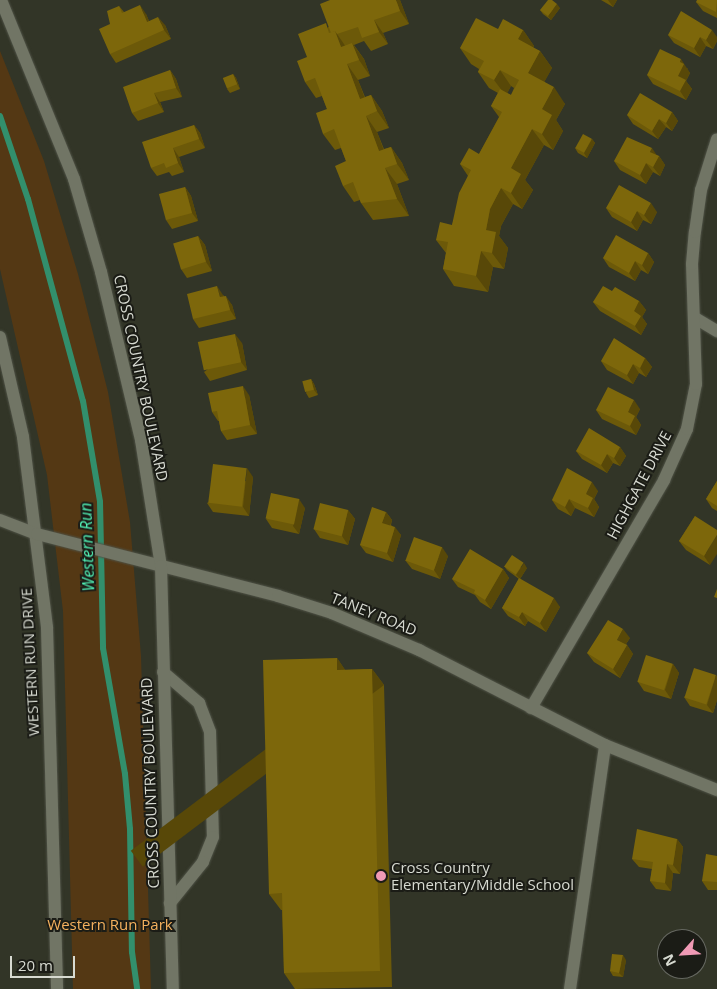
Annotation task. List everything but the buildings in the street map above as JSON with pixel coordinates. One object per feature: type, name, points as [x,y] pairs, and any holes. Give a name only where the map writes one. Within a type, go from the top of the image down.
[{"type":"street","name":"CROSS COUNTRY BOULEVARD","points":[[1,0],[74,179],[101,272],[141,440],[160,566],[173,989]]},
{"type":"street","name":"HIGHGATE DRIVE","points":[[531,708],[679,452],[687,429],[696,384],[692,264],[694,232],[701,190],[717,139]]},
{"type":"street","points":[[695,318],[717,331]]},
{"type":"street","name":"WESTERN RUN DRIVE","points":[[0,336],[23,437],[37,534],[47,628],[57,989]]},
{"type":"street","name":"TANEY ROAD","points":[[0,520],[37,534],[125,555],[332,613],[419,650],[605,745],[717,790]]},
{"type":"street","points":[[164,672],[199,703],[210,732],[213,837],[203,862],[170,903]]},
{"type":"street","points":[[570,989],[605,745]]},
{"type":"green space","name":"Western Run Park","points":[[0,51],[44,161],[78,274],[108,392],[130,522],[141,656],[151,989],[73,989],[63,611],[47,475],[0,269]]},
{"type":"waterway","name":"Western Run","points":[[0,116],[28,199],[83,401],[100,502],[103,648],[125,774],[130,829],[132,952],[137,989]]},
{"type":"place","name":"Cross Country Elementary/Middle School","points":[[381,876]]}]
